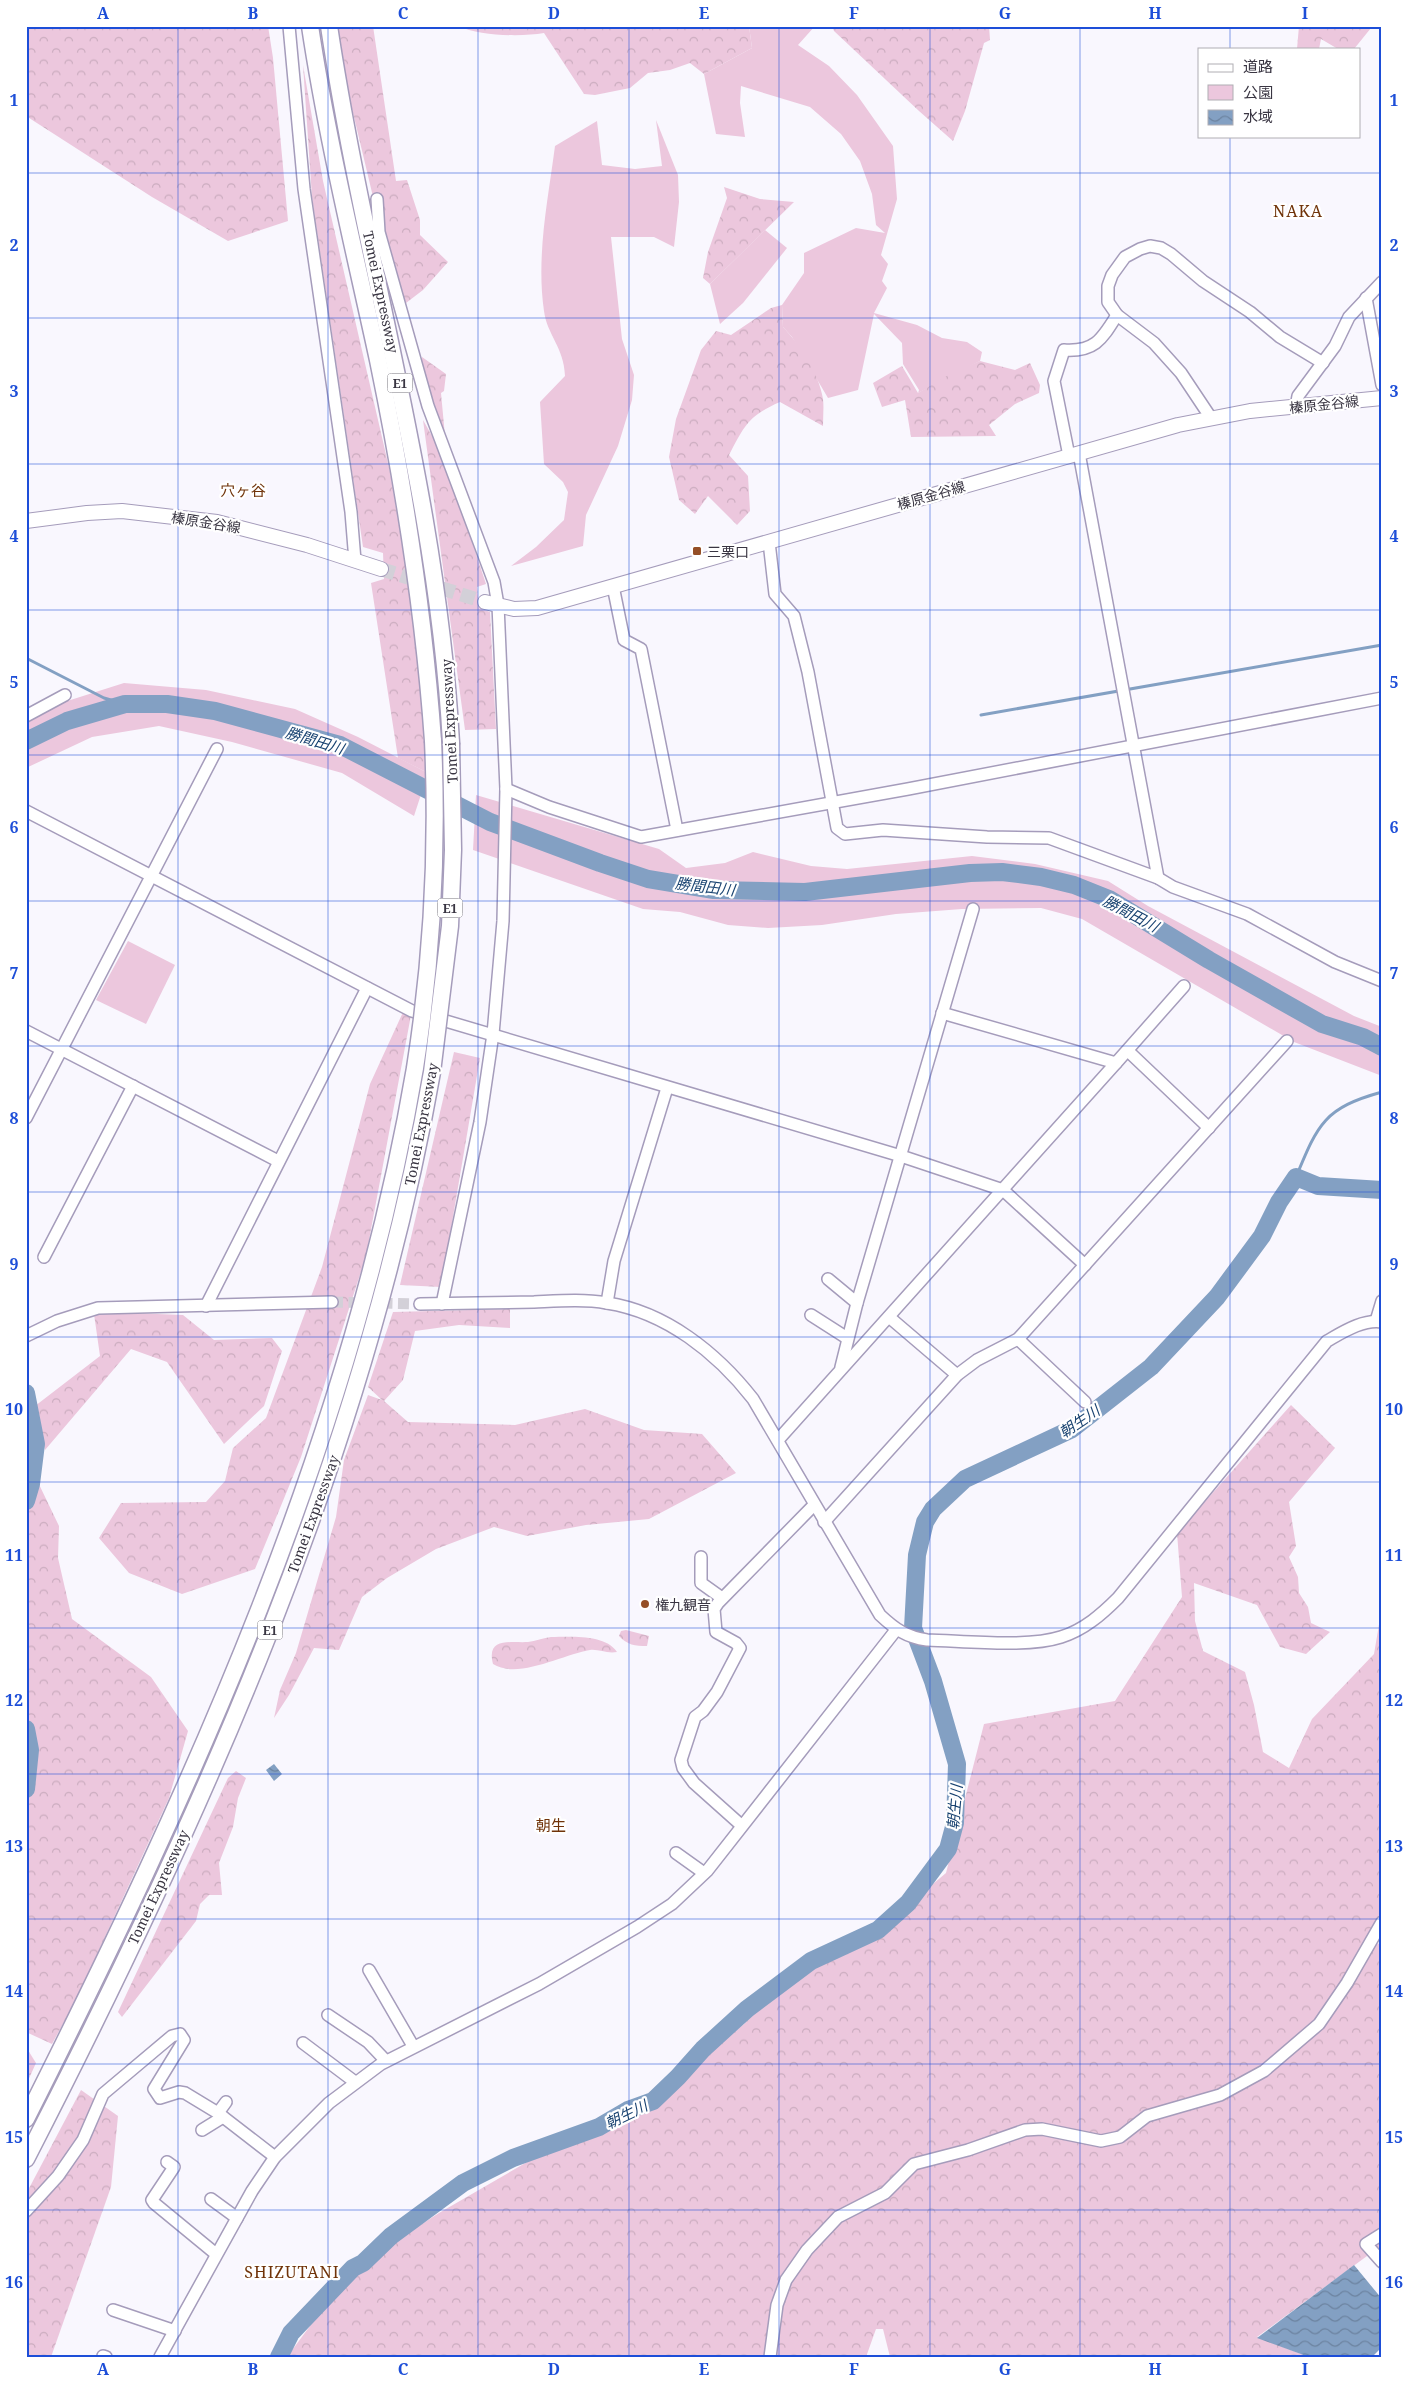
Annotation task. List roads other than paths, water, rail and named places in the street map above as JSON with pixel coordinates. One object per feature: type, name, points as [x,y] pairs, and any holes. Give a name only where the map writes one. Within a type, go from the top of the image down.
[{"type":"highway","name":"Tomei Expressway","points":[[26,2119],[161,1842],[220,1706],[286,1539],[320,1443],[362,1305],[403,1136],[422,1022],[434,872],[433,741],[426,648],[410,531],[378,361],[333,153],[310,26]]},
{"type":"highway","name":"Tomei Expressway","points":[[26,2158],[79,2055],[194,1808],[238,1708],[295,1567],[356,1389],[389,1273],[420,1138],[432,1072],[450,926],[453,841],[452,743],[443,630],[422,493],[350,146],[329,26]]},
{"type":"main road","name":"榛原金谷線","points":[[491,604],[514,609],[537,608],[1074,454],[1211,418],[1250,411],[1382,398]]},
{"type":"main road","name":"榛原金谷線","points":[[26,521],[87,513],[122,511],[216,522],[262,532],[381,569]]},
{"type":"street","points":[[289,26],[304,190],[351,512],[356,560]]},
{"type":"street","points":[[378,199],[379,232],[428,406],[494,582],[491,604],[506,789],[503,921],[493,1034],[478,1132],[442,1304]]},
{"type":"street","points":[[1211,418],[1181,373],[1154,343],[1117,315],[1108,302],[1108,286],[1118,265],[1125,257],[1140,248],[1150,246],[1161,248],[1186,265],[1203,281],[1250,312],[1280,337],[1322,363]]},
{"type":"street","points":[[1296,406],[1298,396],[1335,346],[1348,317],[1382,282]]},
{"type":"street","points":[[1366,298],[1382,385]]},
{"type":"street","points":[[1117,315],[1104,336],[1095,345],[1074,350],[1064,350],[1054,381],[1074,454],[1135,744],[1158,878]]},
{"type":"street","points":[[769,542],[775,594],[794,616],[808,672],[837,828],[845,834],[883,830],[987,837],[1049,838],[1158,878],[1173,887],[1247,914],[1335,962],[1382,981]]},
{"type":"street","points":[[613,586],[624,640],[641,649],[677,830]]},
{"type":"street","points":[[26,716],[65,695]]},
{"type":"street","points":[[506,789],[549,807],[641,837],[1382,698]]},
{"type":"street","points":[[26,1118],[217,749]]},
{"type":"street","points":[[26,811],[412,1011],[901,1156],[1003,1190],[1086,1265]]},
{"type":"street","points":[[841,1368],[857,1303],[973,909]]},
{"type":"street","points":[[778,1440],[1128,1051],[1184,986]]},
{"type":"street","points":[[206,1306],[278,1161],[338,1050],[367,988]]},
{"type":"street","points":[[942,1013],[1116,1063]]},
{"type":"street","points":[[26,1031],[278,1161]]},
{"type":"street","points":[[824,1522],[957,1375],[977,1360],[1018,1338],[1287,1041]]},
{"type":"street","points":[[1128,1051],[1209,1128]]},
{"type":"street","points":[[44,1257],[133,1086]]},
{"type":"street","points":[[606,1303],[614,1262],[667,1088]]},
{"type":"street","points":[[828,1278],[857,1303]]},
{"type":"street","points":[[26,1336],[57,1321],[98,1308],[332,1302]]},
{"type":"street","points":[[420,1304],[606,1303],[661,1320],[714,1356],[734,1374],[753,1399],[872,1604],[896,1630],[910,1638],[927,1640],[1038,1642],[1062,1637],[1086,1626],[1118,1598],[1327,1342],[1349,1328],[1379,1322],[1382,1302]]},
{"type":"street","points":[[811,1315],[847,1338]]},
{"type":"street","points":[[889,1317],[957,1375]]},
{"type":"street","points":[[1018,1338],[1085,1402]]},
{"type":"street","points":[[741,1825],[694,1783],[683,1768],[681,1760],[695,1717],[703,1711],[717,1692],[740,1648],[736,1642],[716,1632],[714,1609],[722,1598],[773,1549],[814,1505]]},
{"type":"street","points":[[702,1557],[701,1583],[722,1598]]},
{"type":"street","points":[[160,2357],[176,2331],[216,2254],[275,2157],[329,2102],[386,2061],[584,1960],[672,1904],[704,1873],[896,1630]]},
{"type":"street","points":[[676,1853],[704,1873]]},
{"type":"street","points":[[770,2357],[777,2305],[786,2280],[807,2250],[838,2217],[885,2193],[914,2164],[968,2150],[1025,2130],[1042,2130],[1101,2141],[1120,2137],[1147,2116],[1220,2095],[1264,2071],[1319,2024],[1347,1983],[1382,1922]]},
{"type":"street","points":[[369,1970],[413,2046]]},
{"type":"street","points":[[328,2015],[368,2042],[386,2061]]},
{"type":"street","points":[[26,2211],[58,2176],[83,2140],[104,2094],[172,2036],[180,2034],[184,2040],[154,2089],[160,2098],[179,2092],[185,2093],[220,2115],[275,2157]]},
{"type":"street","points":[[303,2043],[355,2082]]},
{"type":"street","points":[[202,2130],[220,2115],[226,2102]]},
{"type":"street","points":[[167,2162],[174,2167],[152,2200],[216,2254]]},
{"type":"street","points":[[211,2199],[237,2218]]},
{"type":"street","points":[[1382,2234],[1366,2244],[1382,2262]]},
{"type":"street","points":[[113,2310],[176,2331]]},
{"type":"water","points":[[274,1764],[282,1774],[274,1781],[266,1770]]},
{"type":"water","points":[[1354,2265],[1382,2299],[1382,2347],[1372,2357],[1309,2357],[1257,2338]]},
{"type":"waterway","points":[[981,715],[1382,645]]},
{"type":"waterway","points":[[26,658],[104,698],[125,704]]},
{"type":"waterway","name":"勝間田川","points":[[26,741],[67,721],[125,704],[167,704],[215,711],[340,745],[490,822],[600,863],[648,879],[714,890],[805,892],[970,873],[1002,872],[1041,877],[1074,885],[1109,899],[1209,960],[1322,1024],[1363,1037],[1382,1047]]},
{"type":"waterway","points":[[1296,1177],[1318,1131],[1335,1112],[1363,1098],[1382,1092]]},
{"type":"waterway","name":"朝生川","points":[[279,2357],[291,2333],[353,2268],[363,2263],[391,2236],[463,2183],[513,2158],[599,2127],[628,2110],[653,2101],[703,2049],[747,2009],[811,1961],[878,1930],[908,1903],[948,1849],[955,1823],[957,1764],[933,1681],[913,1628],[917,1555],[925,1522],[933,1509],[965,1479],[1072,1429],[1151,1367],[1217,1297],[1262,1236],[1279,1202],[1296,1177],[1318,1186],[1382,1190]]},
{"type":"waterway","points":[[26,1393],[36,1444],[31,1484],[26,1501]]},
{"type":"waterway","points":[[26,1729],[30,1750],[26,1789]]},
{"type":"tunnel","points":[[381,569],[485,602]]},
{"type":"tunnel","points":[[332,1302],[420,1304]]},
{"type":"place","name":"三栗口","points":[[697,551]]},
{"type":"place","name":"権九観音","points":[[645,1604]]},
{"type":"district","name":"NAKA","points":[[1298,211]]},
{"type":"district","name":"穴ヶ谷","points":[[243,490]]},
{"type":"district","name":"朝生","points":[[551,1825]]},
{"type":"district","name":"SHIZUTANI","points":[[292,2272]]}]
